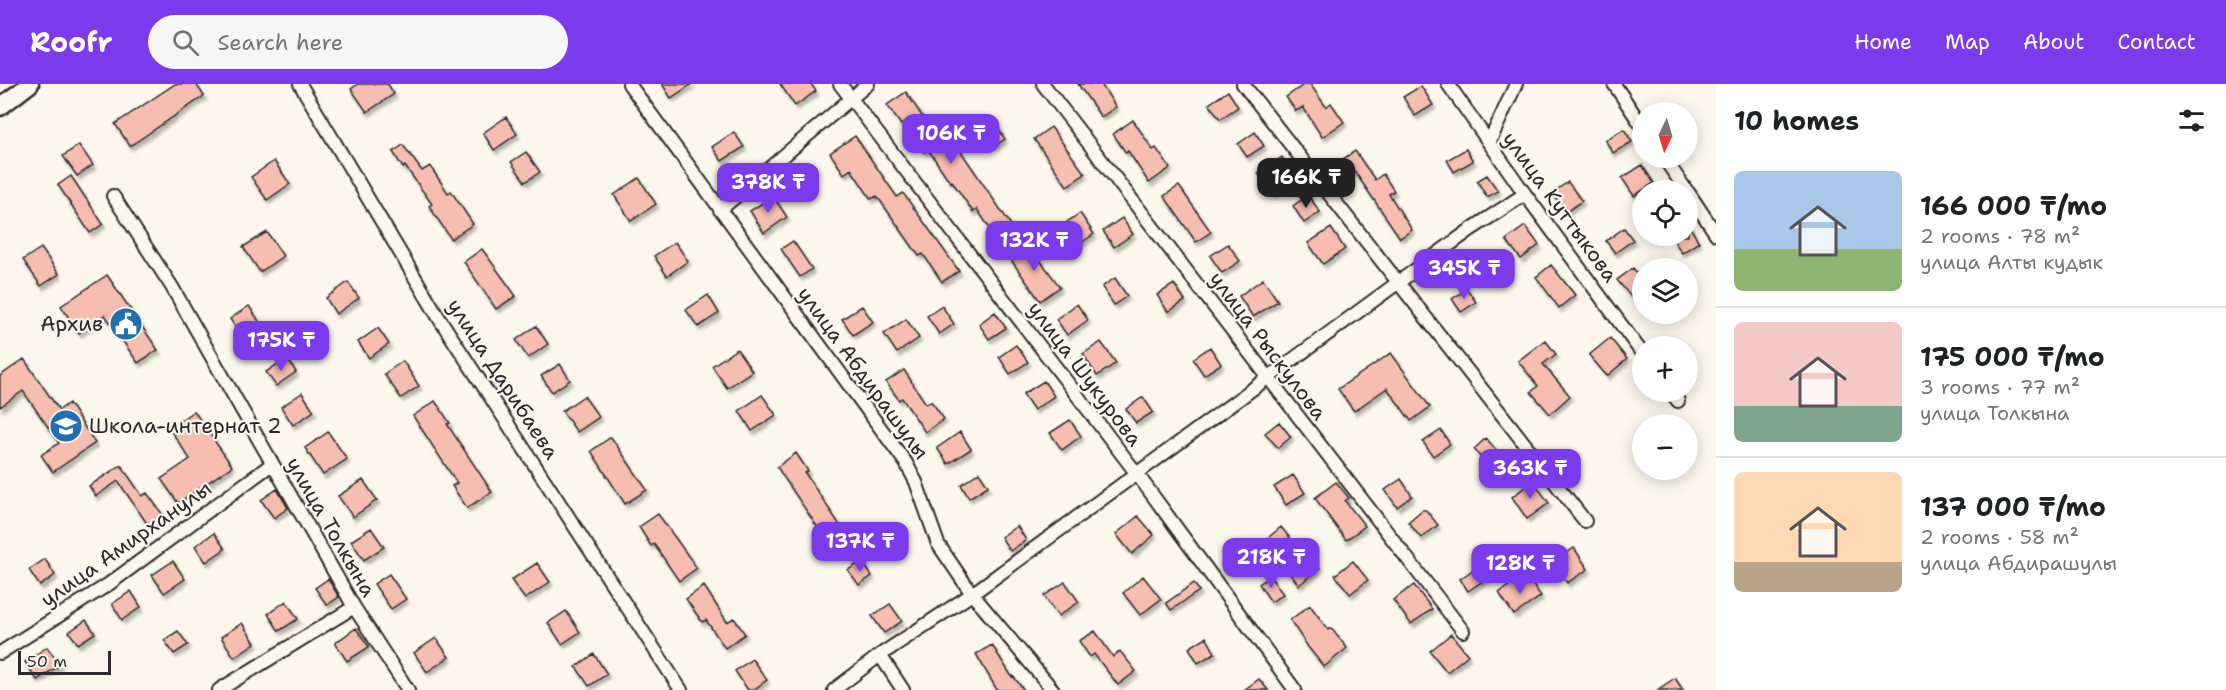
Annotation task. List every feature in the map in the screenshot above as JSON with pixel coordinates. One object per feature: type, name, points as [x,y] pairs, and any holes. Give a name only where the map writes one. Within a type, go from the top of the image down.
[{"type":"street","points":[[0,107],[30,84]]},
{"type":"street","name":"улица Дарибаева","points":[[300,84],[440,318],[681,690]]},
{"type":"street","name":"улица Абдирашулы","points":[[629,84],[855,390],[906,463],[916,482],[938,544],[972,594],[1053,690]]},
{"type":"street","name":"улица Шукурова","points":[[840,84],[1137,474],[1295,690]]},
{"type":"street","points":[[720,210],[868,84]]},
{"type":"street","name":"улица Рыскулова","points":[[1043,84],[1463,631]]},
{"type":"street","points":[[1243,84],[1585,521]]},
{"type":"street","name":"улица Куттыкова","points":[[1448,84],[1525,194],[1632,339]]},
{"type":"street","points":[[1489,143],[1515,84]]},
{"type":"street","points":[[1614,84],[1632,111]]},
{"type":"street","points":[[834,690],[880,655],[972,594],[1470,230],[1525,194]]},
{"type":"street","name":"улица Толкына","points":[[113,196],[172,287],[354,607],[408,690]]},
{"type":"street","points":[[1698,207],[1716,234]]},
{"type":"street","name":"улица Амирханулы","points":[[0,653],[109,584],[272,464]]},
{"type":"street","points":[[219,690],[354,607]]},
{"type":"street","points":[[880,655],[903,690]]},
{"type":"building","points":[[175,84],[196,84],[204,96],[130,146],[115,124]]},
{"type":"building","points":[[358,84],[388,84],[394,94],[367,112],[351,89]]},
{"type":"building","points":[[662,84],[692,84],[671,98]]},
{"type":"building","points":[[780,84],[811,84],[816,91],[795,106]]},
{"type":"building","points":[[1078,84],[1101,84],[1116,107],[1101,117]]},
{"type":"building","points":[[1305,84],[1310,84],[1326,107],[1331,103],[1344,122],[1322,137],[1303,107],[1296,111],[1286,97]]},
{"type":"building","points":[[1421,86],[1433,105],[1415,116],[1403,97]]},
{"type":"building","points":[[1228,91],[1238,107],[1220,119],[1209,104]]},
{"type":"building","points":[[906,92],[928,125],[932,123],[954,154],[960,150],[1013,228],[997,239],[977,209],[973,212],[952,181],[950,182],[928,149],[924,152],[904,123],[901,125],[887,105]]},
{"type":"building","points":[[506,117],[517,134],[494,150],[483,133]]},
{"type":"building","points":[[1133,120],[1153,150],[1156,148],[1170,168],[1149,183],[1128,151],[1126,153],[1113,134]]},
{"type":"building","points":[[994,122],[1005,139],[995,146],[984,129]]},
{"type":"building","points":[[1051,127],[1085,174],[1067,186],[1034,139]]},
{"type":"building","points":[[1624,129],[1632,142],[1613,153],[1605,140]]},
{"type":"building","points":[[734,132],[744,147],[722,161],[712,147]]},
{"type":"building","points":[[1255,132],[1264,146],[1247,157],[1238,144]]},
{"type":"building","points":[[855,136],[897,197],[903,193],[959,271],[942,282],[923,254],[919,256],[877,196],[871,199],[851,169],[844,174],[830,153]]},
{"type":"building","points":[[79,145],[93,165],[77,176],[63,156]]},
{"type":"building","points":[[403,145],[422,171],[430,166],[448,193],[451,191],[473,224],[451,239],[429,206],[432,204],[393,152]]},
{"type":"building","points":[[1466,149],[1473,161],[1454,172],[1447,160]]},
{"type":"building","points":[[1355,151],[1375,180],[1383,174],[1394,191],[1389,194],[1412,230],[1400,238],[1355,172],[1353,173],[1343,159]]},
{"type":"building","points":[[526,152],[540,172],[525,182],[511,162]]},
{"type":"building","points":[[1282,157],[1295,178],[1272,194],[1258,173]]},
{"type":"building","points":[[274,161],[290,184],[267,200],[251,177]]},
{"type":"building","points":[[1637,168],[1644,168],[1652,180],[1632,180],[1632,193],[1622,178]]},
{"type":"building","points":[[1487,175],[1498,191],[1487,197],[1477,181]]},
{"type":"building","points":[[71,176],[103,224],[90,233],[58,185]]},
{"type":"building","points":[[639,178],[656,204],[631,221],[614,195]]},
{"type":"building","points":[[1568,182],[1582,201],[1566,212],[1552,193]]},
{"type":"building","points":[[1179,186],[1211,232],[1196,242],[1164,196]]},
{"type":"building","points":[[1308,195],[1320,212],[1304,223],[1293,206]]},
{"type":"building","points":[[773,196],[787,217],[764,233],[750,211]]},
{"type":"building","points":[[1080,213],[1094,234],[1081,243],[1067,222]]},
{"type":"building","points":[[1122,218],[1133,234],[1114,247],[1103,231]]},
{"type":"building","points":[[1525,226],[1539,245],[1521,259],[1506,240]]},
{"type":"building","points":[[1331,228],[1345,249],[1323,264],[1308,243]]},
{"type":"building","points":[[1624,228],[1632,239],[1615,253],[1606,241]]},
{"type":"building","points":[[267,232],[283,256],[260,272],[243,247]]},
{"type":"building","points":[[793,241],[812,269],[800,277],[781,249]]},
{"type":"building","points":[[675,242],[688,261],[667,276],[654,256]]},
{"type":"building","points":[[1028,244],[1060,287],[1040,301],[1009,257]]},
{"type":"building","points":[[1228,244],[1240,261],[1222,273],[1210,256]]},
{"type":"building","points":[[1677,246],[1693,246],[1682,253]]},
{"type":"building","points":[[41,248],[59,274],[41,286],[23,260]]},
{"type":"building","points":[[482,249],[516,296],[496,309],[464,262]]},
{"type":"building","points":[[1551,265],[1575,295],[1559,308],[1536,277]]},
{"type":"building","points":[[1632,269],[1632,296],[1631,297],[1617,280]]},
{"type":"building","name":"Архив","points":[[107,275],[158,350],[138,363],[105,315],[79,333],[61,306]]},
{"type":"building","points":[[1115,278],[1127,296],[1114,305],[1102,287]]},
{"type":"building","points":[[1263,279],[1278,301],[1253,317],[1239,296]]},
{"type":"building","points":[[348,282],[359,298],[336,314],[326,298]]},
{"type":"building","points":[[1174,284],[1185,301],[1168,312],[1157,295]]},
{"type":"building","points":[[1467,289],[1476,302],[1461,312],[1452,299]]},
{"type":"building","points":[[708,295],[719,313],[698,327],[686,310]]},
{"type":"building","points":[[1077,304],[1088,320],[1067,335],[1056,319]]},
{"type":"building","points":[[249,306],[263,327],[244,340],[230,319]]},
{"type":"building","points":[[862,306],[873,322],[853,335],[842,319]]},
{"type":"building","points":[[942,306],[954,324],[939,334],[927,316]]},
{"type":"building","points":[[995,312],[1006,328],[989,339],[979,324]]},
{"type":"building","points":[[906,319],[919,338],[897,353],[884,334]]},
{"type":"building","points":[[536,326],[548,344],[528,358],[516,340]]},
{"type":"building","points":[[378,328],[389,344],[369,358],[358,342]]},
{"type":"building","points":[[1610,338],[1627,359],[1607,376],[1589,355]]},
{"type":"building","points":[[1545,340],[1556,354],[1543,364],[1570,396],[1550,414],[1531,392],[1538,386],[1518,361]]},
{"type":"building","points":[[1101,342],[1116,363],[1097,376],[1083,354]]},
{"type":"building","points":[[1016,345],[1028,362],[1010,374],[999,357]]},
{"type":"building","points":[[1210,347],[1221,364],[1204,375],[1193,359]]},
{"type":"building","points":[[737,349],[752,371],[727,388],[712,366]]},
{"type":"building","points":[[1391,353],[1430,407],[1411,421],[1387,388],[1354,411],[1338,389]]},
{"type":"building","points":[[287,358],[296,372],[276,386],[266,372]]},
{"type":"building","name":"Школа-интернат 2","points":[[24,359],[59,410],[69,403],[95,443],[53,472],[41,455],[59,443],[23,391],[0,407],[0,376]]},
{"type":"building","points":[[403,361],[419,386],[401,398],[384,374]]},
{"type":"building","points":[[560,364],[570,380],[552,392],[541,376]]},
{"type":"building","points":[[904,370],[926,404],[931,401],[944,419],[925,432],[902,398],[899,400],[886,382]]},
{"type":"building","points":[[1044,381],[1054,396],[1034,410],[1023,394]]},
{"type":"building","points":[[302,393],[314,411],[293,425],[281,407]]},
{"type":"building","points":[[762,395],[776,415],[752,431],[739,411]]},
{"type":"building","points":[[584,396],[599,417],[577,432],[562,411]]},
{"type":"building","points":[[1143,397],[1153,412],[1136,423],[1126,409]]},
{"type":"building","points":[[435,401],[450,423],[447,424],[492,492],[467,508],[452,486],[457,483],[413,416]]},
{"type":"building","points":[[194,411],[232,466],[178,503],[161,479],[190,459],[169,428]]},
{"type":"building","points":[[1070,420],[1081,436],[1062,450],[1050,433]]},
{"type":"building","points":[[1279,422],[1291,437],[1278,448],[1265,433]]},
{"type":"building","points":[[1441,430],[1450,444],[1433,456],[1423,442]]},
{"type":"building","points":[[328,432],[347,459],[323,475],[305,448]]},
{"type":"building","points":[[960,432],[971,449],[948,464],[937,448]]},
{"type":"building","points":[[611,437],[647,490],[625,504],[591,451]]},
{"type":"building","points":[[1486,438],[1497,451],[1484,462],[1474,449]]},
{"type":"building","points":[[796,453],[808,471],[805,473],[852,543],[833,556],[817,533],[820,531],[777,467]]},
{"type":"building","points":[[121,465],[142,496],[147,493],[163,515],[148,525],[118,481],[96,496],[89,486]]},
{"type":"building","points":[[979,472],[988,486],[969,498],[961,485]]},
{"type":"building","points":[[1293,475],[1305,493],[1286,505],[1274,487]]},
{"type":"building","points":[[1401,479],[1412,496],[1397,507],[1385,490]]},
{"type":"building","points":[[363,480],[377,500],[353,517],[338,496]]},
{"type":"building","points":[[1533,481],[1549,503],[1527,519],[1512,497]]},
{"type":"building","points":[[1336,482],[1349,498],[1345,501],[1365,526],[1346,540],[1315,498]]},
{"type":"building","points":[[277,489],[288,508],[274,518],[261,500]]},
{"type":"building","points":[[1422,510],[1426,510],[1438,525],[1421,538],[1408,522]]},
{"type":"building","points":[[658,514],[697,568],[679,581],[654,544],[651,546],[639,527]]},
{"type":"building","points":[[1138,516],[1154,535],[1132,554],[1116,534]]},
{"type":"building","points":[[1017,526],[1026,540],[1010,551],[1001,537]]},
{"type":"building","points":[[1281,527],[1301,552],[1305,549],[1320,568],[1299,585],[1264,541]]},
{"type":"building","points":[[371,528],[384,547],[364,560],[351,541]]},
{"type":"building","points":[[214,533],[225,549],[206,562],[195,546]]},
{"type":"building","points":[[1574,548],[1588,569],[1567,583],[1553,562]]},
{"type":"building","points":[[45,559],[55,575],[40,586],[29,570]]},
{"type":"building","points":[[173,561],[185,579],[164,593],[152,575]]},
{"type":"building","points":[[862,561],[872,576],[859,585],[848,570]]},
{"type":"building","points":[[1353,561],[1368,580],[1350,594],[1335,575]]},
{"type":"building","points":[[1484,562],[1493,574],[1468,591],[1460,579]]},
{"type":"building","points":[[537,563],[550,582],[525,599],[511,580]]},
{"type":"building","points":[[389,574],[406,599],[391,609],[374,584]]},
{"type":"building","points":[[1525,574],[1541,596],[1514,615],[1499,593]]},
{"type":"building","points":[[1143,576],[1161,599],[1140,615],[1123,593]]},
{"type":"building","points":[[1270,576],[1283,594],[1271,602],[1259,584]]},
{"type":"building","points":[[328,579],[339,597],[327,605],[315,588]]},
{"type":"building","points":[[1065,582],[1079,602],[1058,616],[1044,596]]},
{"type":"building","points":[[1194,583],[1199,591],[1171,610],[1166,603]]},
{"type":"building","points":[[1414,585],[1432,609],[1411,624],[1393,600]]},
{"type":"building","points":[[704,586],[727,622],[734,618],[745,634],[725,648],[706,620],[702,622],[686,599]]},
{"type":"building","points":[[131,591],[141,607],[122,620],[112,604]]},
{"type":"building","points":[[286,601],[298,619],[279,631],[268,614]]},
{"type":"building","points":[[890,604],[902,621],[884,633],[872,616]]},
{"type":"building","points":[[1310,605],[1328,630],[1331,628],[1347,648],[1324,667],[1290,620]]},
{"type":"building","points":[[566,611],[580,632],[562,644],[548,623]]},
{"type":"building","points":[[86,620],[95,633],[78,644],[69,632]]},
{"type":"building","points":[[242,623],[255,643],[234,657],[221,637]]},
{"type":"building","points":[[356,628],[369,647],[347,661],[335,643]]},
{"type":"building","points":[[178,631],[188,645],[174,654],[164,640]]},
{"type":"building","points":[[1095,631],[1113,657],[1120,651],[1136,671],[1118,685],[1094,654],[1090,657],[1079,641]]},
{"type":"building","points":[[1451,634],[1468,655],[1447,672],[1430,651]]},
{"type":"building","points":[[1206,637],[1215,653],[1198,663],[1189,648]]},
{"type":"building","points":[[436,638],[449,657],[427,672],[414,653]]},
{"type":"building","points":[[992,645],[1012,677],[1024,690],[997,690],[976,654]]},
{"type":"building","points":[[47,647],[60,665],[37,680],[25,662]]},
{"type":"building","points":[[594,654],[607,674],[589,686],[576,667]]},
{"type":"building","points":[[752,659],[767,680],[753,690],[748,690],[735,671]]},
{"type":"building","points":[[1675,678],[1683,690],[1657,690]]},
{"type":"building","points":[[1259,679],[1268,690],[1244,690]]},
{"type":"place","name":"Архив","points":[[126,324]]},
{"type":"place","name":"Школа-интернат 2","points":[[66,426]]}]
